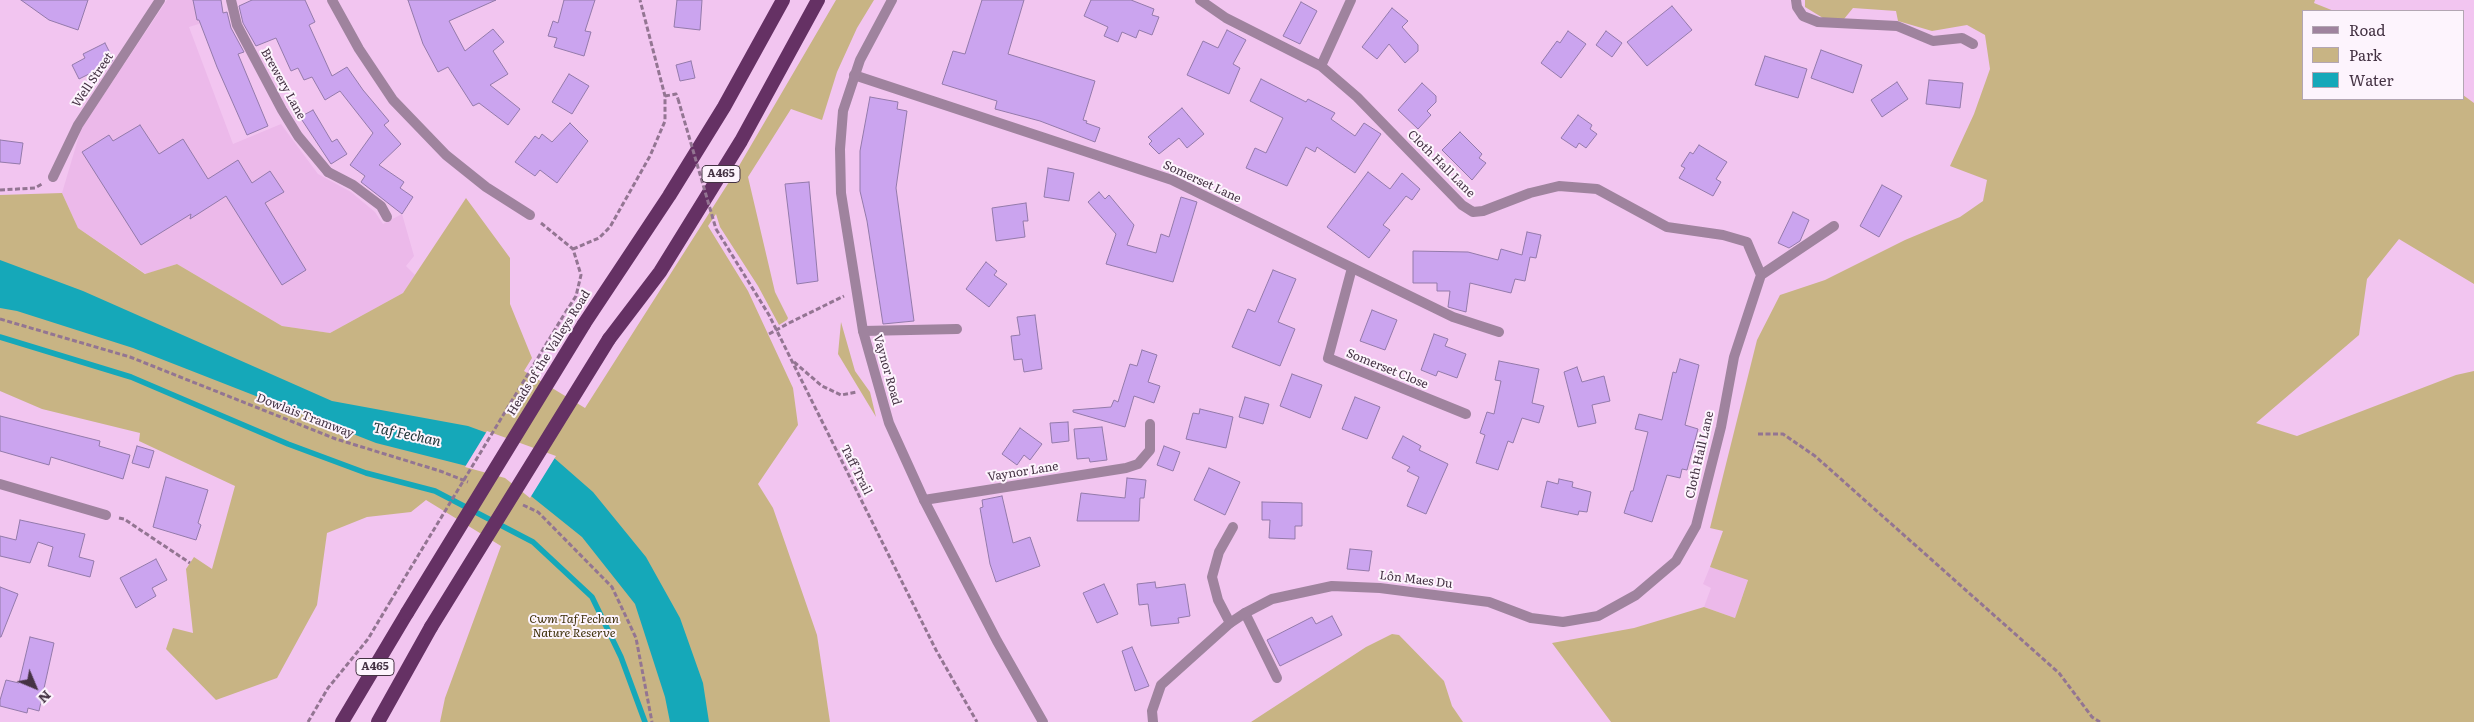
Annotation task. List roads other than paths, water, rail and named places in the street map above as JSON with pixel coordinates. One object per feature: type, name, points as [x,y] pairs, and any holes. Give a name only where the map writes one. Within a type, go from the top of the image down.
[{"type":"highway","name":"Heads of the Valleys Road","points":[[342,722],[584,324],[699,148],[783,0]]},
{"type":"highway","name":"A465","points":[[378,722],[431,627],[609,340],[660,272],[736,149],[818,0]]},
{"type":"street","name":"Well Street","points":[[53,177],[78,125],[160,0]]},
{"type":"street","name":"Brewery Lane","points":[[231,0],[237,25],[282,110],[298,136],[328,172],[353,185],[381,206],[387,217]]},
{"type":"street","points":[[332,0],[358,49],[393,100],[446,156],[486,187],[530,215]]},
{"type":"street","name":"Vaynor Road","points":[[892,0],[875,29],[854,75],[843,111],[840,149],[841,193],[863,331],[889,423],[924,500],[1043,722]]},
{"type":"street","name":"Cloth Hall Lane","points":[[1200,0],[1226,18],[1321,66],[1363,103],[1462,205],[1473,212],[1483,211],[1530,193],[1559,186],[1597,189],[1667,227],[1723,235],[1747,242],[1761,275],[1734,357],[1720,427],[1696,526]]},
{"type":"street","points":[[1321,66],[1351,0]]},
{"type":"street","points":[[1796,0],[1804,16],[1818,22],[1897,26],[1933,41],[1962,38],[1973,44]]},
{"type":"street","name":"Somerset Lane","points":[[854,75],[1172,180],[1453,317],[1499,332]]},
{"type":"street","points":[[1761,275],[1834,226]]},
{"type":"street","name":"Somerset Close","points":[[1352,268],[1328,358],[1466,414]]},
{"type":"street","points":[[863,331],[957,328]]},
{"type":"street","name":"Vaynor Lane","points":[[924,500],[1126,468],[1138,464],[1150,450],[1150,424]]},
{"type":"street","points":[[0,484],[106,515]]},
{"type":"street","name":"Lôn Maes Du","points":[[1153,722],[1152,711],[1160,685],[1230,623],[1272,599],[1332,586],[1380,588],[1489,602],[1531,618],[1563,622],[1598,616],[1636,595],[1676,561],[1696,526]]},
{"type":"street","points":[[1230,623],[1218,600],[1212,577],[1218,552],[1233,527]]},
{"type":"street","points":[[1245,613],[1277,678]]},
{"type":"water","name":"Taf Fechan","points":[[0,260],[83,291],[332,401],[468,426],[553,457],[593,492],[646,557],[680,618],[703,683],[709,722],[670,722],[665,697],[635,604],[582,537],[506,476],[376,443],[133,348],[17,311],[0,308]]},
{"type":"waterway","points":[[0,337],[131,377],[288,444],[366,473],[435,491],[533,542],[592,597],[621,657],[645,722]]},
{"type":"park label","name":"Cwm Taf Fechan Nature Reserve","points":[[574,626]]}]
